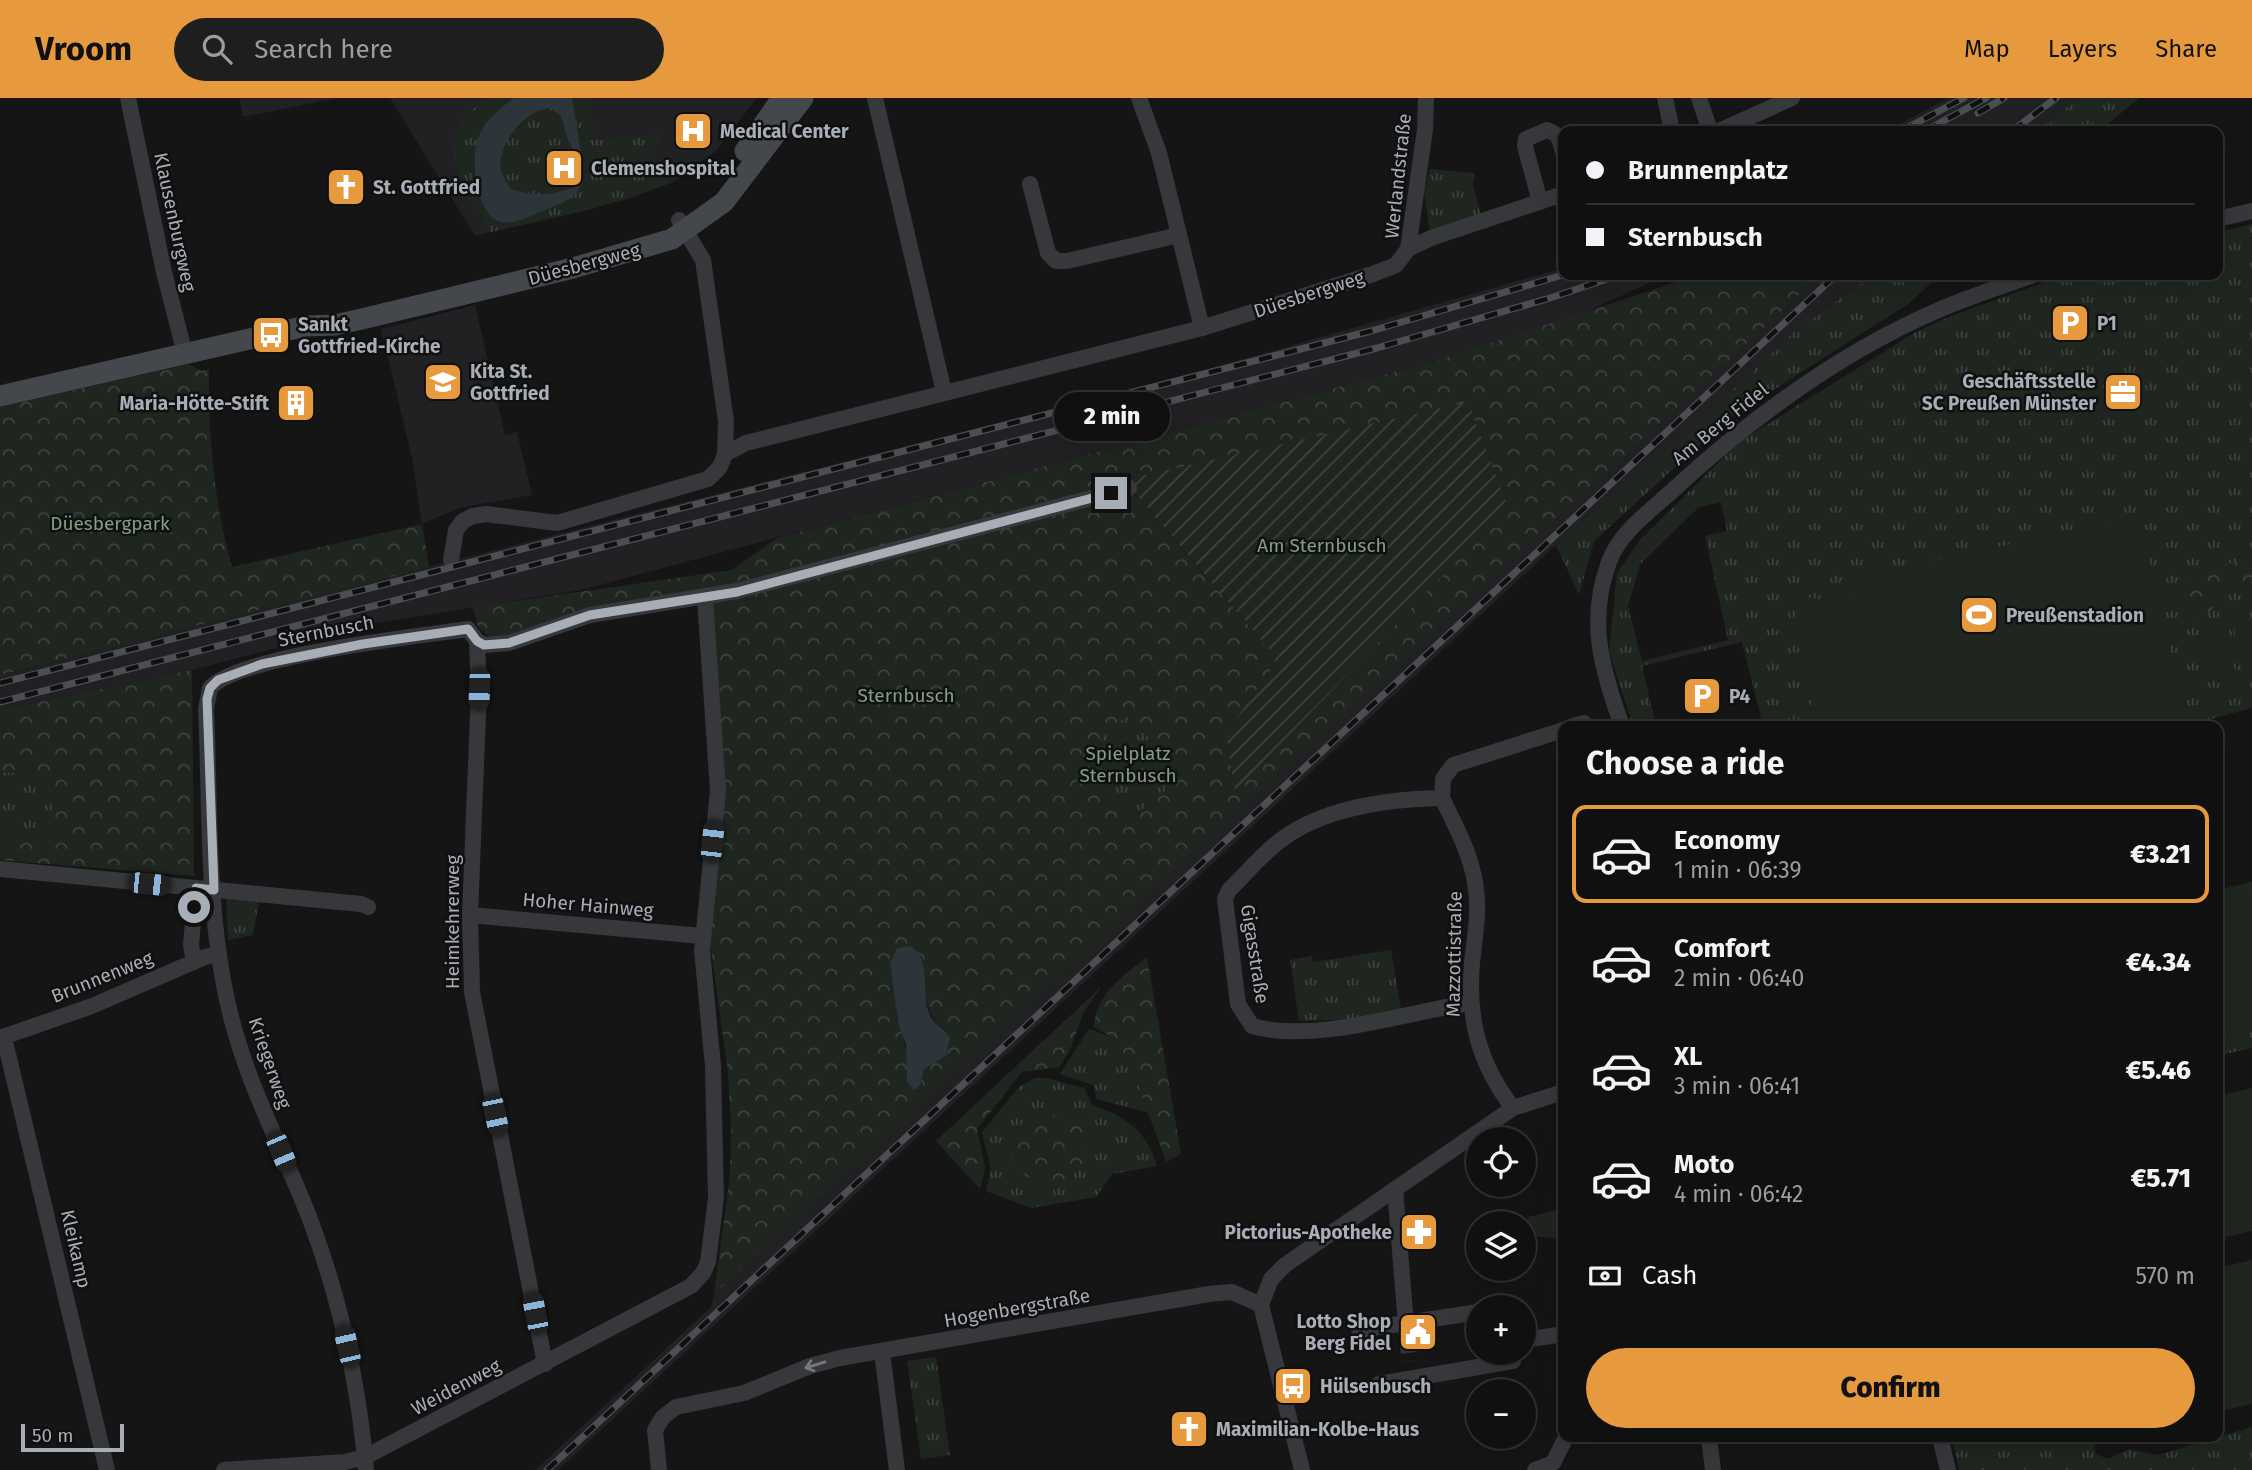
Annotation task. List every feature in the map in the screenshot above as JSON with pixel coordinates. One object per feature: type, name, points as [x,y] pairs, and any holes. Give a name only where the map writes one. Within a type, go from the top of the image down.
[{"type":"street","name":"Klausenburgweg","points":[[128,98],[163,272],[185,354]]},
{"type":"street","name":"Düesbergweg","points":[[0,396],[306,326],[335,325],[573,268],[659,244],[683,225],[713,193],[782,98]]},
{"type":"street","name":"Düesbergweg","points":[[683,225],[724,202],[803,98]]},
{"type":"street","points":[[875,98],[944,392]]},
{"type":"street","points":[[1139,98],[1159,153],[1202,328]]},
{"type":"street","name":"Werlandstraße","points":[[1408,249],[1425,130],[1426,98]]},
{"type":"street","points":[[1665,98],[1671,126]]},
{"type":"street","points":[[1699,98],[1708,126]]},
{"type":"street","points":[[1730,126],[1792,98]]},
{"type":"street","points":[[1540,202],[1525,146],[1526,139],[1547,130],[1558,136]]},
{"type":"street","points":[[1030,184],[1048,253],[1056,261],[1067,261],[1180,235]]},
{"type":"street","name":"Werlandstraße","points":[[1408,249],[1430,238],[1558,196]]},
{"type":"street","points":[[2223,218],[2252,211]]},
{"type":"street","points":[[451,560],[456,530],[473,516],[486,514],[557,523],[708,479],[720,467],[726,454],[726,421],[704,260],[683,225]]},
{"type":"street","name":"Düesbergweg","points":[[726,454],[746,443],[1202,328],[1373,274],[1396,265],[1408,249]]},
{"type":"street","name":"Am Berg Fidel","points":[[1620,721],[1601,666],[1597,625],[1600,592],[1610,559],[1627,532],[1698,467],[1777,403],[1885,338],[1942,309],[2020,280]]},
{"type":"street","name":"Sternbusch","points":[[207,699],[210,688],[218,680],[262,664],[363,644],[468,629],[477,641],[484,645],[509,643],[590,615],[705,599],[1129,488]]},
{"type":"street","points":[[702,936],[718,791],[705,599]]},
{"type":"street","name":"Heimkehrerweg","points":[[477,641],[479,689],[470,915],[471,992],[545,1364]]},
{"type":"street","name":"Kriegerweg","points":[[207,699],[214,890],[226,998],[254,1089],[311,1223],[339,1313],[366,1463]]},
{"type":"street","points":[[1442,798],[1443,779],[1453,765],[1558,732]]},
{"type":"street","name":"Gigasstraße","points":[[1442,798],[1377,804],[1297,829],[1282,839],[1229,890],[1225,910],[1238,1004],[1252,1026],[1268,1031],[1354,1026],[1470,1003]]},
{"type":"street","name":"Mazzottistraße","points":[[1442,798],[1463,841],[1475,883],[1477,925],[1470,1003],[1485,1066],[1513,1108]]},
{"type":"street","points":[[0,869],[360,904],[368,907]]},
{"type":"street","points":[[194,962],[191,945],[196,888]]},
{"type":"street","name":"Hoher Hainweg","points":[[470,915],[702,936]]},
{"type":"street","name":"Weidenweg","points":[[224,1470],[366,1463],[691,1286],[703,1273],[708,1262],[716,1198],[713,1066],[702,936]]},
{"type":"street","name":"Brunnenweg","points":[[2,1037],[92,1006],[219,954]]},
{"type":"street","name":"Kleikamp","points":[[2,1037],[107,1470]]},
{"type":"street","points":[[1302,1470],[1261,1305],[1271,1279],[1285,1265],[1513,1108],[1558,1094]]},
{"type":"street","points":[[1395,1189],[1407,1330]]},
{"type":"street","name":"Hogenbergstraße","points":[[659,1470],[655,1430],[663,1417],[676,1407],[744,1393],[810,1366],[1209,1294],[1231,1292],[1261,1305]]},
{"type":"street","points":[[1359,1330],[1407,1330],[1466,1315]]},
{"type":"street","points":[[1536,1338],[1557,1335]]},
{"type":"street","points":[[882,1352],[897,1470]]},
{"type":"street","points":[[1410,1361],[1411,1378]]},
{"type":"street","points":[[1379,1384],[1489,1365]]},
{"type":"street","points":[[1535,1470],[1553,1463],[1564,1442]]},
{"type":"street","points":[[1710,1442],[1713,1470]]},
{"type":"street","points":[[1941,1442],[1948,1470]]},
{"type":"shaded area","points":[[239,98],[338,98],[243,117]]},
{"type":"shaded area","name":"Clemenshospital","points":[[390,98],[757,98],[716,151],[673,182],[625,200],[475,236]]},
{"type":"shaded area","points":[[514,98],[572,98],[583,165],[568,141],[561,116],[550,108],[525,119],[507,141],[500,162],[504,178],[511,189],[546,194],[581,185],[571,198],[563,203],[524,219],[506,223],[492,217],[485,208],[477,185],[475,158],[478,138],[484,126]]},
{"type":"shaded area","points":[[1948,98],[2079,98],[2042,126],[1896,126]]},
{"type":"shaded area","points":[[1558,269],[1558,280],[1656,280],[1565,321],[1436,361],[581,590],[365,625],[192,670],[0,710],[0,675],[1188,375]]},
{"type":"shaded area","points":[[1816,280],[1866,280],[1794,332],[1715,407],[1556,545],[558,1470],[535,1470],[711,1307],[714,1294]]},
{"type":"shaded area","name":"Kita St. Gottfried","points":[[475,305],[505,435],[517,432],[532,495],[459,508],[422,524],[412,458],[381,329]]},
{"type":"shaded area","points":[[910,946],[917,951],[924,967],[929,1013],[950,1038],[946,1056],[924,1069],[920,1086],[914,1090],[907,1082],[906,1044],[899,1026],[890,964],[897,948]]},
{"type":"green space","points":[[487,98],[589,98],[594,140],[663,135],[642,163],[671,183],[592,209],[491,232],[462,180],[454,151],[454,138],[459,125]]},
{"type":"green space","points":[[2079,98],[2139,98],[2106,126],[2042,126]]},
{"type":"green space","points":[[1430,169],[1474,173],[1473,185],[1481,216],[1430,232],[1424,192]]},
{"type":"green space","points":[[2252,224],[2252,708],[2204,721],[1762,721],[1742,642],[1642,666],[1655,721],[1631,721],[1609,651],[1617,573],[1640,540],[1739,442],[1914,333],[1951,316],[2050,280],[2223,280],[2223,231]],"holes":[[[1721,502],[1727,531],[1705,536],[1728,640],[1642,661],[1628,606],[1640,564],[1699,507]]]},
{"type":"green space","name":"Sternbusch","points":[[1683,280],[1816,280],[714,1294],[730,1176],[731,1127],[728,1073],[710,942],[713,601],[717,586],[584,609],[505,637],[489,636],[478,627],[473,607],[732,570],[777,538],[1436,361]],"holes":[[[1123,481],[1508,508],[1235,790],[1227,742],[1235,720],[1275,664],[1275,656]],[[1129,714],[1182,776],[1127,823],[1082,756]],[[923,963],[929,1010],[939,1026],[947,1032],[922,1072],[920,1086],[913,1090],[890,964]]]},
{"type":"green space","points":[[1866,280],[1934,280],[1908,304],[1728,419],[1594,541],[1579,595],[1556,545],[1715,407],[1794,332]]},
{"type":"green space","name":"Düesbergpark","points":[[189,364],[201,371],[209,369],[213,469],[232,567],[422,524],[429,567],[0,675],[0,407]]},
{"type":"green space","name":"Am Sternbusch","points":[[1468,402],[1508,508],[1235,791],[1227,742],[1235,720],[1275,664],[1275,656],[1123,480]]},
{"type":"green space","name":"Preußenstadion","points":[[2129,519],[2146,546],[2186,717],[2170,721],[1815,721],[1794,625],[1798,596],[1853,604],[1847,579]]},
{"type":"green space","points":[[2252,557],[2252,582],[2209,593],[2213,609],[2196,622],[2191,616],[2183,584],[2191,574]]},
{"type":"green space","points":[[2252,626],[2252,676],[2245,678],[2234,629]]},
{"type":"green space","points":[[2226,631],[2237,679],[2215,684],[2204,636]]},
{"type":"green space","points":[[192,670],[194,876],[0,860],[0,835],[51,836],[55,776],[0,772],[0,710]]},
{"type":"green space","name":"Spielplatz Sternbusch","points":[[1129,713],[1182,777],[1126,823],[1082,756]]},
{"type":"green space","points":[[0,772],[55,775],[52,836],[0,835]]},
{"type":"green space","points":[[2252,882],[2252,1048],[2223,1055],[2223,889]]},
{"type":"green space","points":[[2252,892],[2252,1031],[2225,1038],[2223,1031],[2223,899]]},
{"type":"green space","points":[[226,899],[259,901],[253,935],[228,940]]},
{"type":"green space","points":[[1391,950],[1401,1010],[1354,1019],[1299,1021],[1290,960],[1312,956],[1313,962]]},
{"type":"green space","points":[[1147,957],[1181,1154],[1166,1162],[1130,1063],[1113,1038],[1094,1027],[1099,1005],[1105,996],[1120,979]]},
{"type":"green space","points":[[1101,987],[1083,1014],[1070,1050],[1059,1067],[1022,1072],[977,1129],[985,1168],[980,1189],[936,1141]]},
{"type":"green space","points":[[1089,1029],[1113,1038],[1130,1063],[1149,1113],[1097,1099],[1093,1085],[1060,1074]]},
{"type":"green space","points":[[1035,1078],[1046,1078],[1084,1088],[1093,1106],[1125,1120],[1134,1127],[1148,1144],[1157,1166],[1112,1174],[1096,1197],[1031,1208],[986,1191],[991,1169],[982,1132],[1019,1087]]},
{"type":"green space","points":[[2252,1088],[2252,1231],[2223,1238],[2223,1095]]},
{"type":"green space","points":[[1036,1115],[1055,1115],[1069,1119],[1084,1131],[1087,1145],[1085,1160],[1076,1172],[1059,1181],[1042,1182],[1028,1177],[1017,1167],[1010,1154],[1011,1139],[1019,1126]]},
{"type":"green space","points":[[1558,1210],[1558,1238],[1536,1236],[1536,1215]]},
{"type":"green space","points":[[2252,1260],[2252,1404],[2223,1411],[2223,1267]]},
{"type":"green space","points":[[936,1357],[950,1455],[921,1459],[907,1361]]},
{"type":"green space","points":[[2252,1427],[2252,1470],[1959,1470],[1953,1442],[2094,1442],[2095,1453],[2107,1459],[2129,1449],[2158,1455],[2202,1442],[2223,1442],[2223,1436]]},
{"type":"tunnel","points":[[1407,1337],[1410,1361]]},
{"type":"railway","points":[[1911,126],[1964,98]]},
{"type":"railway","points":[[1934,126],[1986,98]]},
{"type":"railway","points":[[1978,113],[2004,98]]},
{"type":"railway","points":[[2019,126],[2056,98]]},
{"type":"railway","points":[[0,683],[1371,331],[1558,276]]},
{"type":"railway","points":[[0,702],[1377,348],[1604,280]]},
{"type":"railway","points":[[547,1470],[1831,280]]},
{"type":"place","name":"Medical Center","points":[[693,131]]},
{"type":"place","name":"Clemenshospital","points":[[564,168]]},
{"type":"place","name":"St. Gottfried","points":[[346,187]]},
{"type":"place","name":"P1","points":[[2070,323]]},
{"type":"place","name":"Sankt Gottfried-Kirche","points":[[271,335]]},
{"type":"place","name":"Kita St. Gottfried","points":[[443,382]]},
{"type":"place","name":"Geschäftsstelle SC Preußen Münster","points":[[2123,392]]},
{"type":"place","name":"Maria-Hötte-Stift","points":[[296,403]]},
{"type":"place","name":"Preußenstadion","points":[[1979,615]]},
{"type":"place","name":"P4","points":[[1702,696]]},
{"type":"place","name":"Pictorius-Apotheke","points":[[1419,1232]]},
{"type":"place","name":"Lotto Shop Berg Fidel","points":[[1418,1332]]},
{"type":"place","name":"Hülsenbusch","points":[[1293,1386]]},
{"type":"place","name":"Maximilian-Kolbe-Haus","points":[[1189,1429]]},
{"type":"route","points":[[194,907],[196,888],[214,890],[207,699],[210,688],[229,674],[262,664],[363,644],[468,629],[477,641],[484,645],[509,643],[590,615],[737,592],[1111,493]]}]
